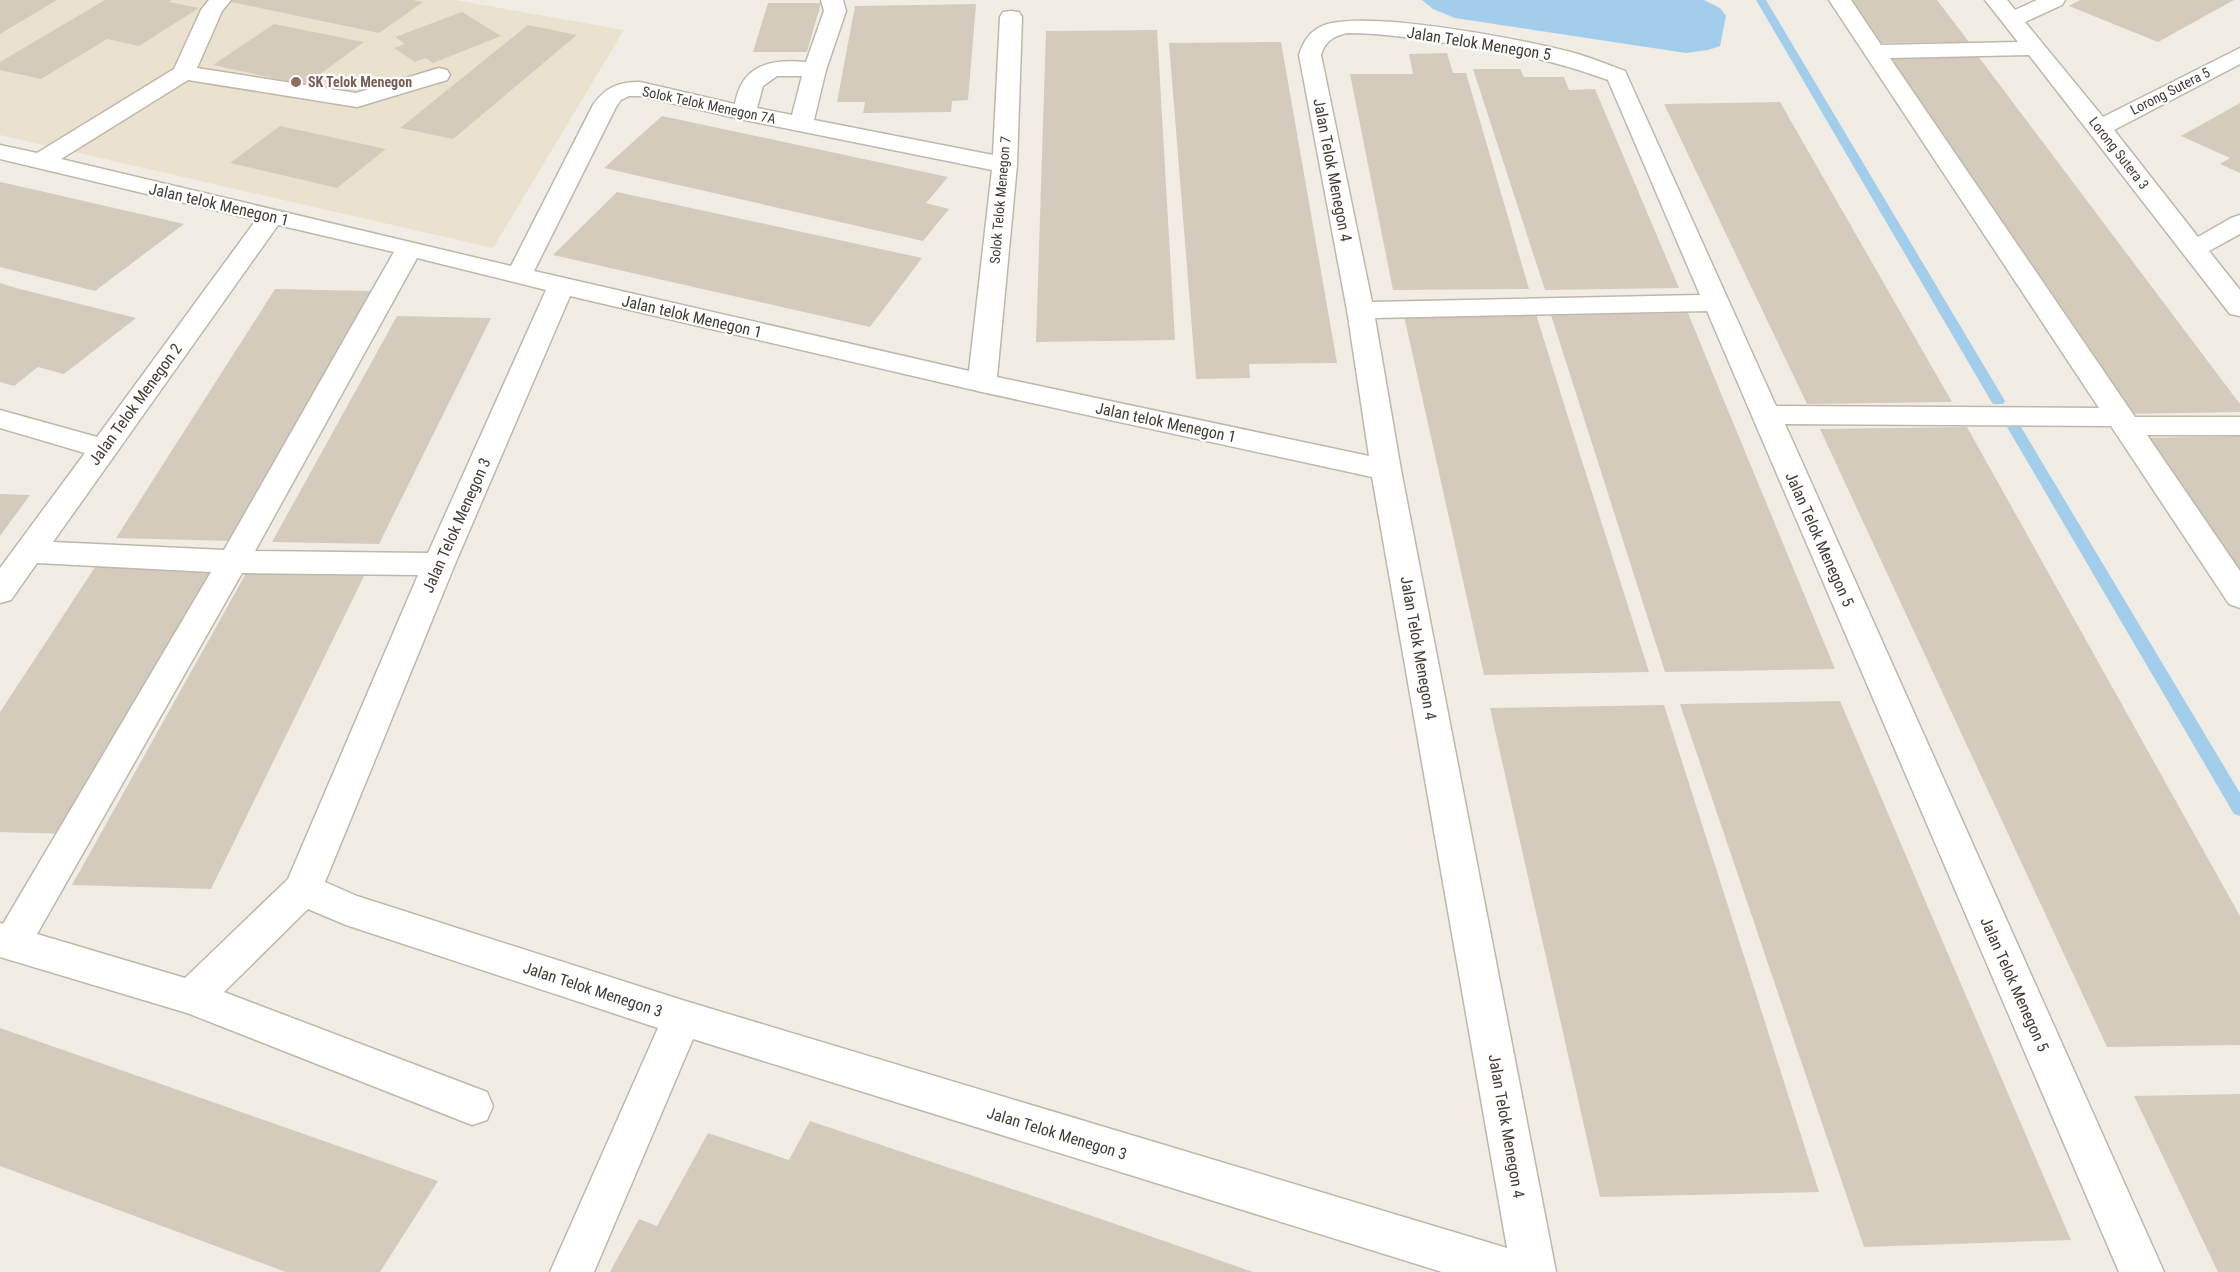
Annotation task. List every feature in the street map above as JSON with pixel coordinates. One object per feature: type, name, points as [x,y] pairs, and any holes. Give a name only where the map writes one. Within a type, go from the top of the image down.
[{"type":"street","points":[[40,161],[184,73],[212,10],[220,0]]},
{"type":"street","points":[[801,124],[815,70],[835,11],[831,0]]},
{"type":"street","points":[[1840,0],[2240,596]]},
{"type":"street","name":"Lorong Sutera 3","points":[[1996,0],[2100,128],[2240,308]]},
{"type":"street","points":[[2013,20],[2054,0]]},
{"type":"street","name":"Solok Telok Menegon 7","points":[[982,383],[1005,165],[1011,17]]},
{"type":"street","name":"Jalan Telok Menegon 5","points":[[1328,31],[1347,26],[1373,26],[1517,46],[1571,59],[1617,76],[2142,1272]]},
{"type":"street","name":"Jalan Telok Menegon 4","points":[[1328,31],[1314,42],[1310,55],[1360,310],[1386,470],[1534,1272]]},
{"type":"street","points":[[1875,52],[2036,48]]},
{"type":"street","name":"Lorong Sutera 5","points":[[2100,128],[2240,55]]},
{"type":"street","points":[[745,113],[752,82],[760,73],[777,69],[815,70]]},
{"type":"street","points":[[184,73],[357,100],[439,75]]},
{"type":"street","name":"Solok Telok Menegon 7A","points":[[520,274],[605,105],[612,95],[625,89],[640,89],[745,113],[1005,165]]},
{"type":"street","name":"Jalan telok Menegon 1","points":[[0,152],[520,274],[561,286],[982,383],[1386,470]]},
{"type":"street","name":"Jalan Telok Menegon 2","points":[[0,592],[272,216]]},
{"type":"street","points":[[2195,249],[2240,223]]},
{"type":"street","points":[[410,248],[233,562],[6,941],[192,997],[472,1106]]},
{"type":"street","name":"Jalan Telok Menegon 3","points":[[561,286],[439,564],[303,889],[346,909],[681,1018],[1462,1264],[1513,1272]]},
{"type":"street","points":[[1360,310],[1716,303]]},
{"type":"street","points":[[1766,415],[2240,426]]},
{"type":"street","points":[[0,419],[103,448]]},
{"type":"street","points":[[28,552],[233,562],[439,564]]},
{"type":"street","points":[[192,997],[303,889]]},
{"type":"street","points":[[572,1272],[681,1018]]},
{"type":"shaded area","name":"SK Telok Menegon","points":[[0,0],[455,0],[624,30],[493,248],[0,135]]},
{"type":"water","points":[[1422,0],[1704,0],[1720,8],[1726,16],[1720,46],[1686,53],[1455,18],[1433,9]]},
{"type":"building","points":[[0,0],[57,0],[0,34]]},
{"type":"building","points":[[105,0],[172,0],[169,2],[199,8],[139,46],[107,39],[41,79],[0,70],[0,62]]},
{"type":"building","points":[[222,0],[413,0],[423,2],[379,33]]},
{"type":"building","points":[[1846,0],[1937,0],[1969,42],[1876,43]]},
{"type":"building","points":[[2080,0],[2234,0],[2158,42],[2069,6]]},
{"type":"building","points":[[768,3],[821,3],[807,52],[753,52]]},
{"type":"building","points":[[976,4],[968,100],[952,101],[951,112],[863,113],[865,102],[837,102],[855,6]]},
{"type":"building","points":[[462,12],[501,36],[433,63],[426,58],[415,62],[394,48],[405,44],[395,37]]},
{"type":"building","points":[[274,24],[364,42],[305,85],[213,65]]},
{"type":"building","points":[[528,25],[577,35],[453,139],[400,128]]},
{"type":"building","points":[[1157,30],[1175,340],[1036,342],[1046,31]]},
{"type":"building","points":[[1281,42],[1337,363],[1249,364],[1250,378],[1196,379],[1169,43]]},
{"type":"building","points":[[1447,53],[1453,73],[1466,73],[1529,289],[1393,290],[1350,74],[1413,74],[1409,54]]},
{"type":"building","points":[[1978,56],[2240,404],[2240,412],[2124,414],[1883,57]]},
{"type":"building","points":[[1473,69],[1520,69],[1524,77],[1564,77],[1569,90],[1595,89],[1679,288],[1545,290]]},
{"type":"building","points":[[1780,102],[1952,402],[1807,404],[1664,104]]},
{"type":"building","points":[[2240,103],[2240,173],[2220,164],[2230,158],[2181,136]]},
{"type":"building","points":[[662,116],[948,177],[926,203],[949,209],[923,241],[604,168]]},
{"type":"building","points":[[280,126],[386,149],[337,188],[230,163]]},
{"type":"building","points":[[0,182],[184,224],[95,291],[0,267]]},
{"type":"building","points":[[617,192],[922,258],[870,327],[553,255]]},
{"type":"building","points":[[0,283],[136,318],[64,374],[38,367],[14,386],[0,382]]},
{"type":"building","points":[[275,289],[371,291],[230,541],[116,538]]},
{"type":"building","points":[[1688,313],[1835,669],[1665,672],[1551,315]]},
{"type":"building","points":[[1536,314],[1649,672],[1484,675],[1404,316]]},
{"type":"building","points":[[397,316],[491,318],[379,544],[272,542]]},
{"type":"building","points":[[1967,427],[2240,916],[2240,1045],[2107,1047],[1820,429]]},
{"type":"building","points":[[2240,436],[2240,582],[2143,438]]},
{"type":"building","points":[[0,494],[30,495],[0,536]]},
{"type":"building","points":[[99,561],[222,564],[66,834],[0,832],[0,712]]},
{"type":"building","points":[[249,568],[367,570],[211,889],[72,885]]},
{"type":"building","points":[[1840,701],[2071,1240],[1864,1247],[1680,704]]},
{"type":"building","points":[[1664,705],[1819,1192],[1600,1197],[1490,708]]},
{"type":"building","points":[[0,1028],[438,1181],[380,1272],[286,1272],[0,1166]]},
{"type":"building","points":[[2240,1094],[2240,1272],[2218,1272],[2134,1096]]},
{"type":"building","points":[[810,1121],[1253,1272],[610,1272],[639,1219],[657,1226],[708,1133],[789,1160]]},
{"type":"waterway","points":[[1761,0],[1998,401]]},
{"type":"waterway","points":[[2014,427],[2240,809]]},
{"type":"place","name":"SK Telok Menegon","points":[[296,82]]}]
